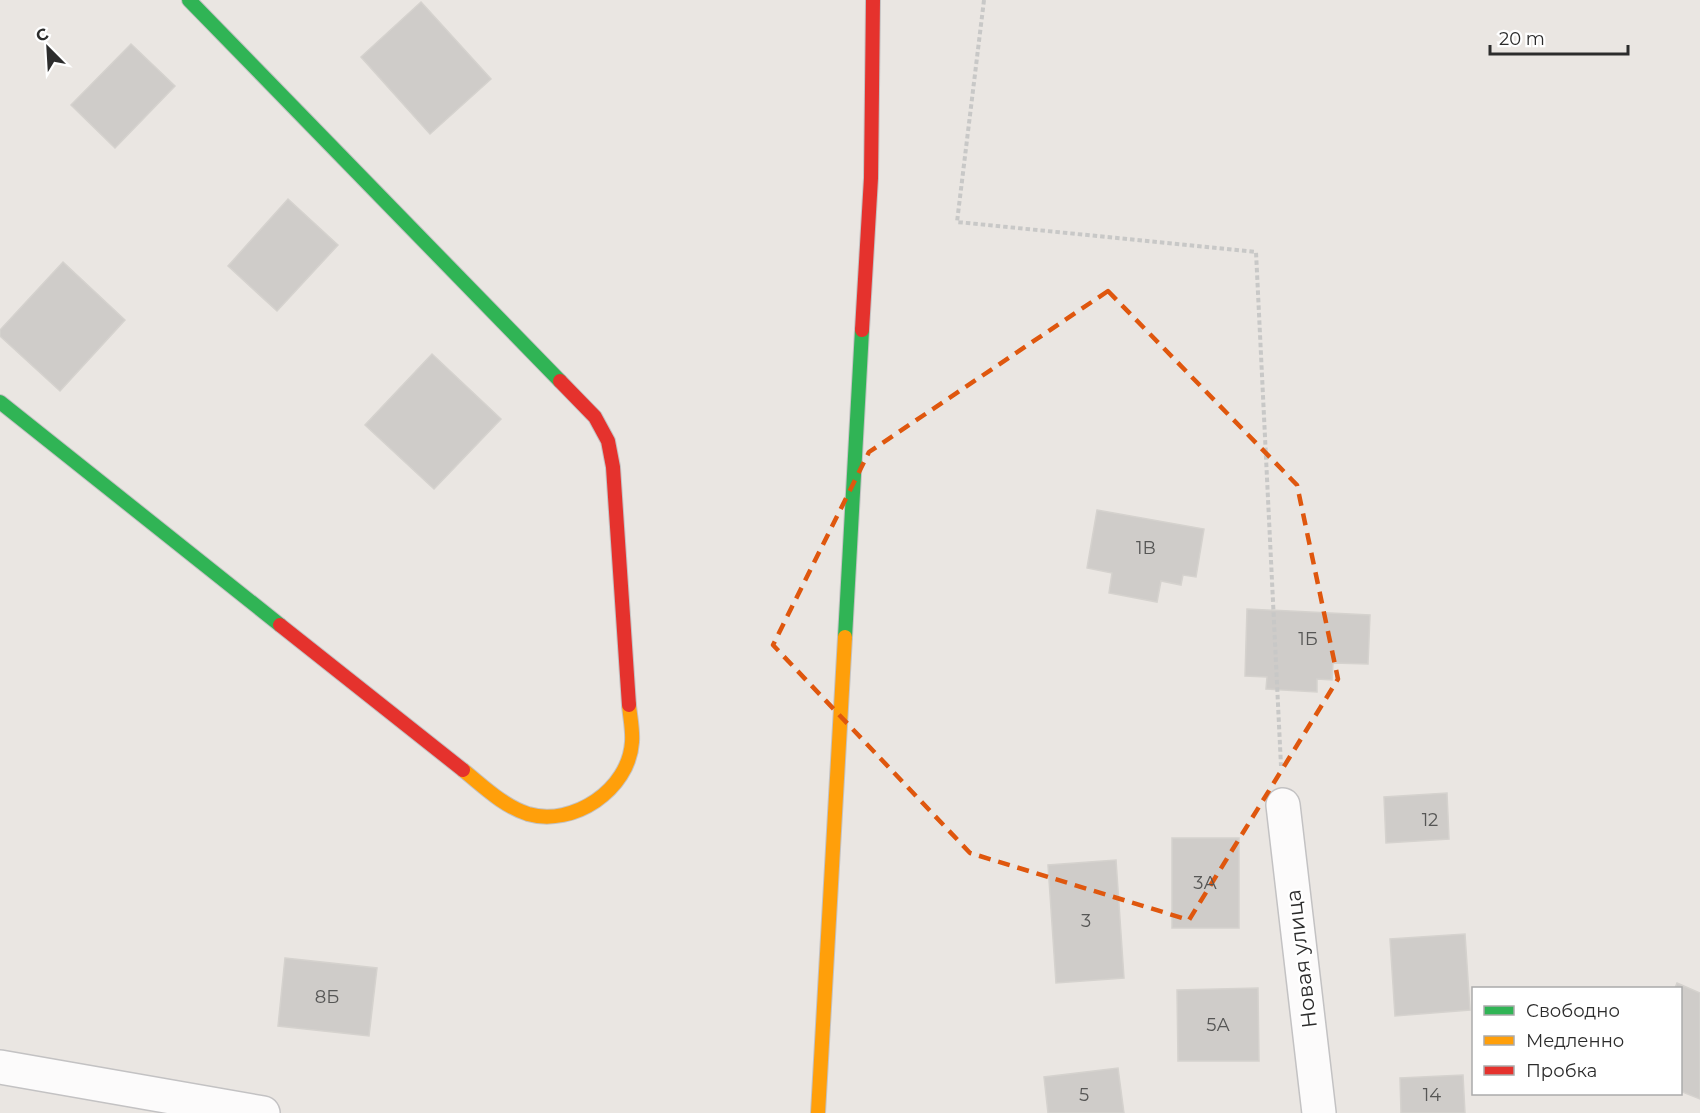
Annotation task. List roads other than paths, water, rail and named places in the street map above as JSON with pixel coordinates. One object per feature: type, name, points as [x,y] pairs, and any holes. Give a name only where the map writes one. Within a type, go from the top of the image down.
[{"type":"street","points":[[0,402],[508,806],[534,815],[561,815],[586,807],[608,791],[624,769],[632,743],[613,467],[608,441],[595,417],[189,0]]},
{"type":"street","points":[[818,1113],[871,178],[873,0]]},
{"type":"street","name":"Новая улица","points":[[1283,805],[1319,1113]]},
{"type":"street","points":[[0,1067],[263,1113]]}]
